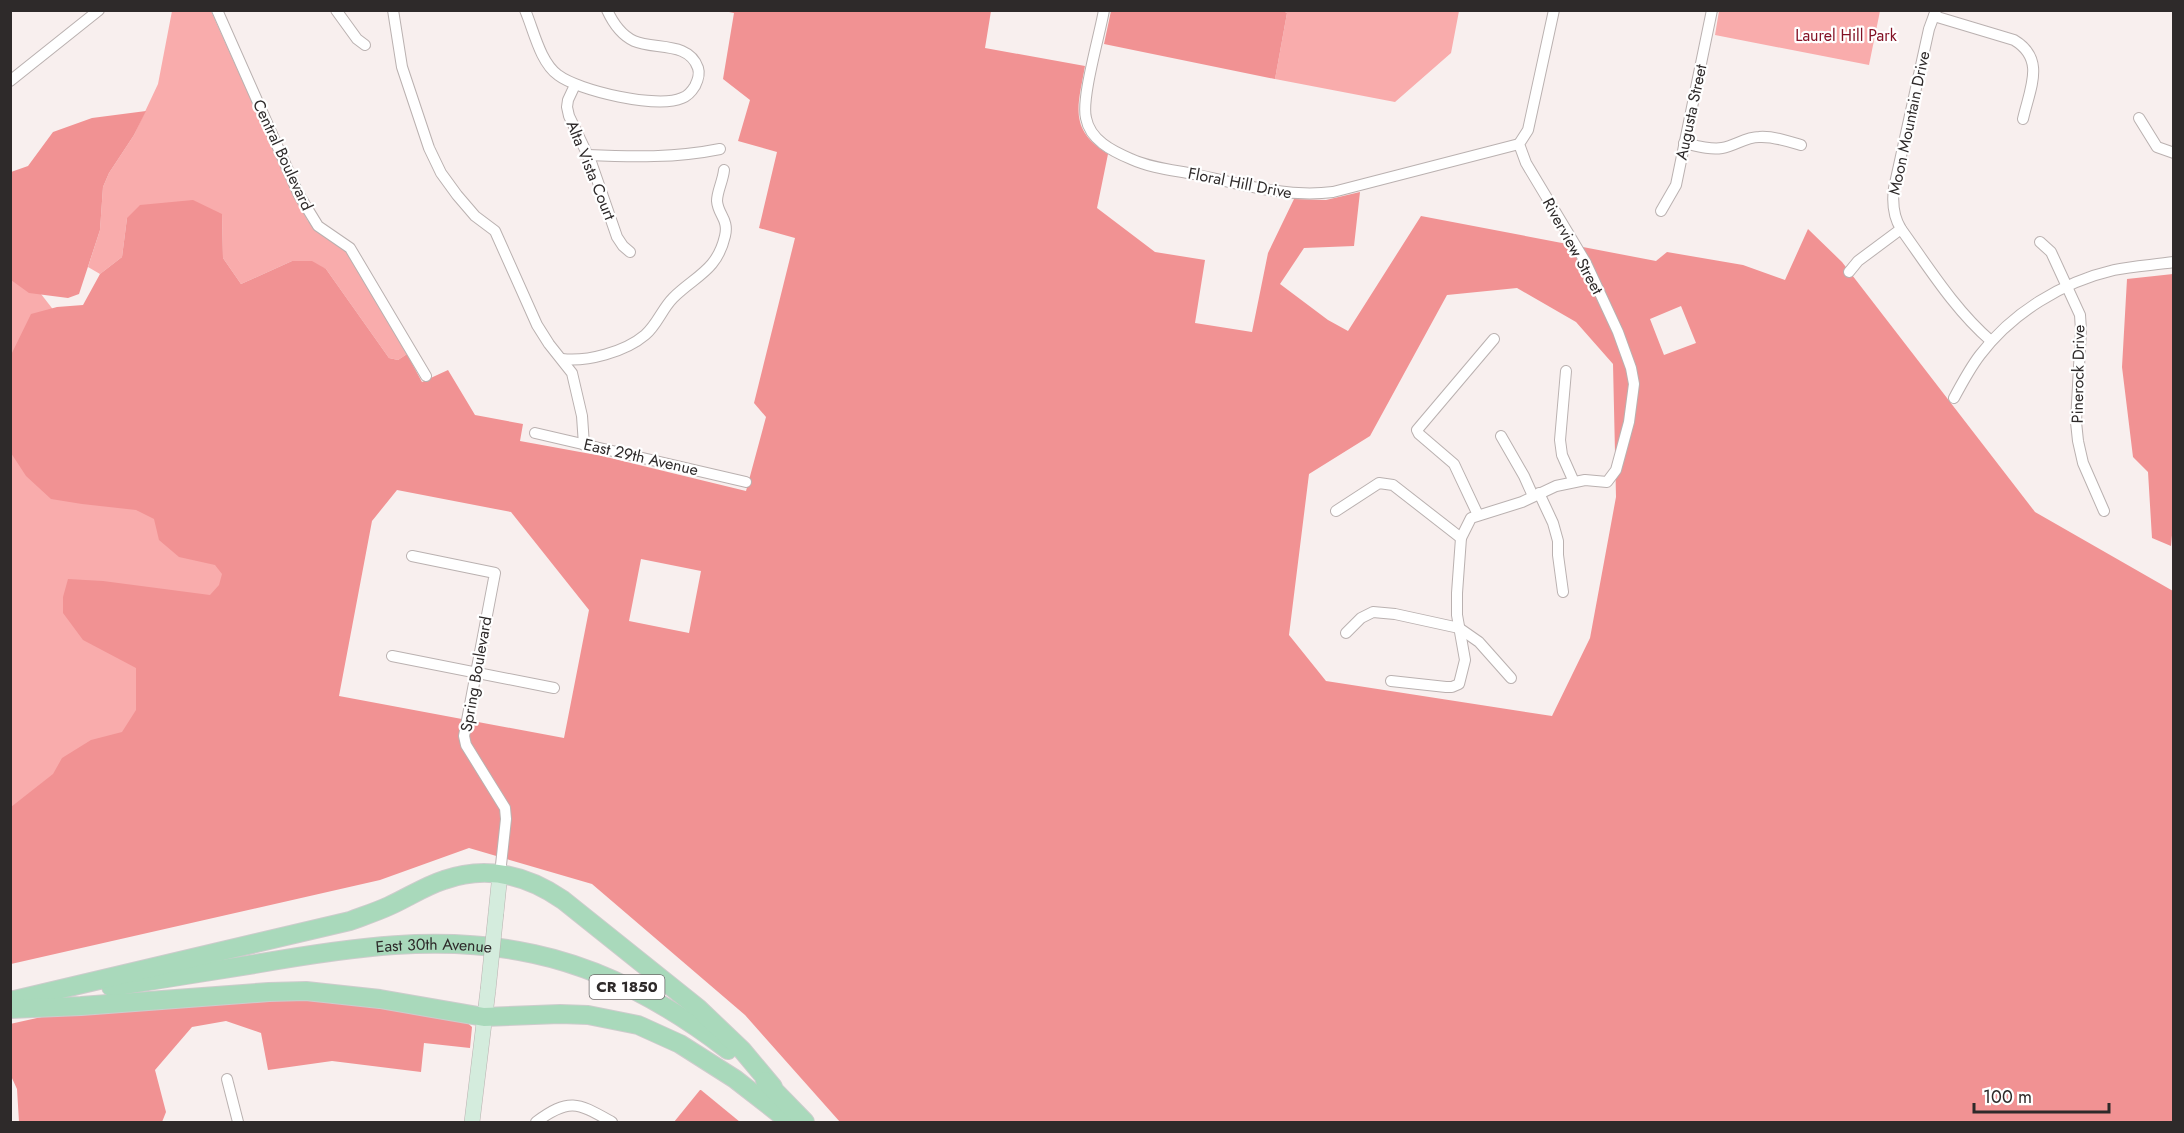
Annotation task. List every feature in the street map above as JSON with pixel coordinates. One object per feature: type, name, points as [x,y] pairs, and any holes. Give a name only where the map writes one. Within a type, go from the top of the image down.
[{"type":"main road","points":[[10,1002],[350,921],[451,878],[466,874],[500,874],[530,881],[563,900],[698,1008],[742,1050],[773,1087]]},
{"type":"main road","name":"East 30th Avenue","points":[[10,1002],[359,948],[432,943],[506,949],[570,963],[606,977],[642,995],[702,1031],[773,1087],[806,1122]]},
{"type":"main road","points":[[10,1009],[306,991],[380,999],[484,1017],[588,1015],[638,1025],[680,1044],[735,1079],[790,1122]]},
{"type":"street","points":[[10,81],[99,10]]},
{"type":"street","name":"Central Boulevard","points":[[217,10],[299,195],[318,226],[350,248],[426,376]]},
{"type":"street","points":[[336,10],[357,39],[365,45]]},
{"type":"street","points":[[393,10],[407,87],[429,148],[441,173],[475,216],[495,231],[537,325],[572,373],[577,392],[584,445]]},
{"type":"street","points":[[525,10],[544,57],[551,68],[575,85],[616,96],[648,101],[684,98],[697,83],[699,74],[698,67],[689,55],[675,49],[635,42],[619,30],[608,10]]},
{"type":"street","name":"Floral Hill Drive","points":[[1104,10],[1087,96],[1086,119],[1093,135],[1100,141],[1120,154],[1141,163],[1299,195],[1333,192],[1519,144]]},
{"type":"street","points":[[1519,144],[1528,130],[1554,10]]},
{"type":"street","name":"Augusta Street","points":[[1661,211],[1674,190],[1712,10]]},
{"type":"street","name":"Moon Mountain Drive","points":[[1991,341],[1974,327],[1954,303],[1901,229],[1894,211],[1894,188],[1935,13],[2014,40],[2025,47],[2033,59],[2034,70],[2024,119]]},
{"type":"street","name":"Alta Vista Court","points":[[575,85],[567,108],[572,125],[587,155],[617,237],[630,252]]},
{"type":"street","points":[[2139,118],[2157,147],[2174,153]]},
{"type":"street","points":[[1684,143],[1724,148],[1746,138],[1758,137],[1801,145]]},
{"type":"street","name":"Riverview Street","points":[[1519,144],[1526,163],[1586,263],[1618,332],[1634,384],[1629,422],[1616,470],[1607,482],[1585,480],[1574,482]]},
{"type":"street","points":[[587,155],[689,155],[720,149]]},
{"type":"street","points":[[562,359],[582,360],[595,357],[640,339],[654,326],[672,299],[709,270],[725,237],[726,220],[717,202],[724,170]]},
{"type":"street","points":[[1849,272],[1858,261],[1901,229]]},
{"type":"street","name":"Pinerock Drive","points":[[2040,242],[2051,252],[2079,315],[2081,330],[2076,422],[2078,441],[2083,463],[2104,511]]},
{"type":"street","points":[[1954,398],[1970,369],[1991,341],[2038,302],[2085,278],[2116,270],[2174,262]]},
{"type":"street","points":[[1478,515],[1454,464],[1419,434],[1418,430],[1494,339]]},
{"type":"street","points":[[1391,681],[1446,687],[1458,684],[1465,660],[1459,628],[1457,593],[1461,538],[1472,518],[1522,501],[1556,486],[1574,482],[1562,455],[1560,440],[1566,371]]},
{"type":"street","name":"East 29th Avenue","points":[[536,433],[746,482]]},
{"type":"street","points":[[1501,436],[1553,524],[1558,542],[1563,592]]},
{"type":"street","points":[[1336,511],[1379,483],[1393,485],[1461,538]]},
{"type":"street","name":"Spring Boulevard","points":[[412,556],[495,573],[464,736],[466,745],[505,808],[506,819],[472,1122]]},
{"type":"street","points":[[1346,633],[1360,618],[1373,612],[1395,614],[1459,628],[1479,642],[1511,678]]},
{"type":"street","points":[[392,656],[554,688]]},
{"type":"street","points":[[227,1079],[238,1122]]},
{"type":"street","points":[[536,1122],[565,1105],[585,1107],[612,1122]]},
{"type":"green space","name":"Laurel Hill Park","points":[[1719,10],[1880,11],[1869,65],[1715,35]]},
{"type":"green space","points":[[172,11],[211,11],[297,202],[308,221],[346,250],[407,354],[398,360],[389,358],[326,269],[292,261],[241,284],[223,258],[222,214],[127,218],[122,257],[100,274],[88,267],[100,230],[103,187],[109,173],[134,135],[158,84]]},
{"type":"green space","points":[[1283,11],[1459,11],[1451,53],[1395,102],[1275,79],[1287,13]]},
{"type":"green space","points":[[11,263],[17,263],[237,547],[219,619],[129,742],[11,835]]},
{"type":"shaded area","points":[[724,11],[991,11],[985,48],[1085,66],[1079,105],[1081,126],[1095,145],[1108,154],[1097,208],[1155,252],[1205,260],[1195,323],[1252,332],[1268,253],[1294,199],[1326,200],[1360,192],[1354,246],[1304,248],[1280,284],[1328,320],[1348,331],[1421,216],[1656,261],[1667,252],[1743,265],[1785,280],[1808,229],[1842,262],[2035,512],[2173,591],[2173,1122],[840,1122],[745,1015],[592,884],[469,848],[380,880],[11,964],[11,807],[53,774],[62,758],[91,740],[122,732],[136,710],[136,668],[83,640],[63,613],[63,597],[68,579],[103,581],[210,595],[219,585],[222,574],[215,565],[179,557],[159,540],[154,519],[136,510],[51,499],[26,476],[11,453],[10,357],[31,314],[57,307],[83,305],[100,274],[122,257],[127,218],[140,205],[193,200],[222,214],[223,258],[241,284],[292,261],[312,261],[326,269],[389,358],[398,360],[407,354],[422,382],[448,370],[475,415],[523,424],[520,441],[602,456],[746,491],[766,417],[754,403],[795,238],[759,228],[777,152],[738,141],[750,100],[723,79],[734,13]],"holes":[[[1517,288],[1576,322],[1613,364],[1616,497],[1590,638],[1552,716],[1326,681],[1289,635],[1309,474],[1370,436],[1447,295]],[[1681,306],[1696,343],[1664,355],[1650,319]],[[397,490],[511,512],[589,610],[564,738],[339,696],[372,521]],[[641,559],[701,571],[689,633],[629,621]]]},
{"type":"shaded area","points":[[1111,11],[1283,11],[1287,13],[1275,79],[1104,44]]},
{"type":"shaded area","points":[[146,111],[103,187],[100,230],[79,294],[68,298],[29,293],[11,280],[11,172],[28,166],[53,132],[92,118]]},
{"type":"shaded area","points":[[2173,274],[2174,513],[2171,546],[2152,538],[2148,472],[2133,457],[2122,367],[2127,279]]},
{"type":"shaded area","points":[[294,998],[318,999],[463,1019],[472,1027],[470,1048],[424,1043],[421,1072],[332,1061],[268,1070],[261,1033],[226,1021],[192,1027],[155,1070],[166,1112],[162,1122],[19,1122],[17,1089],[11,1076],[10,1024],[46,1016]]},
{"type":"shaded area","points":[[701,1090],[740,1122],[674,1122]]}]
